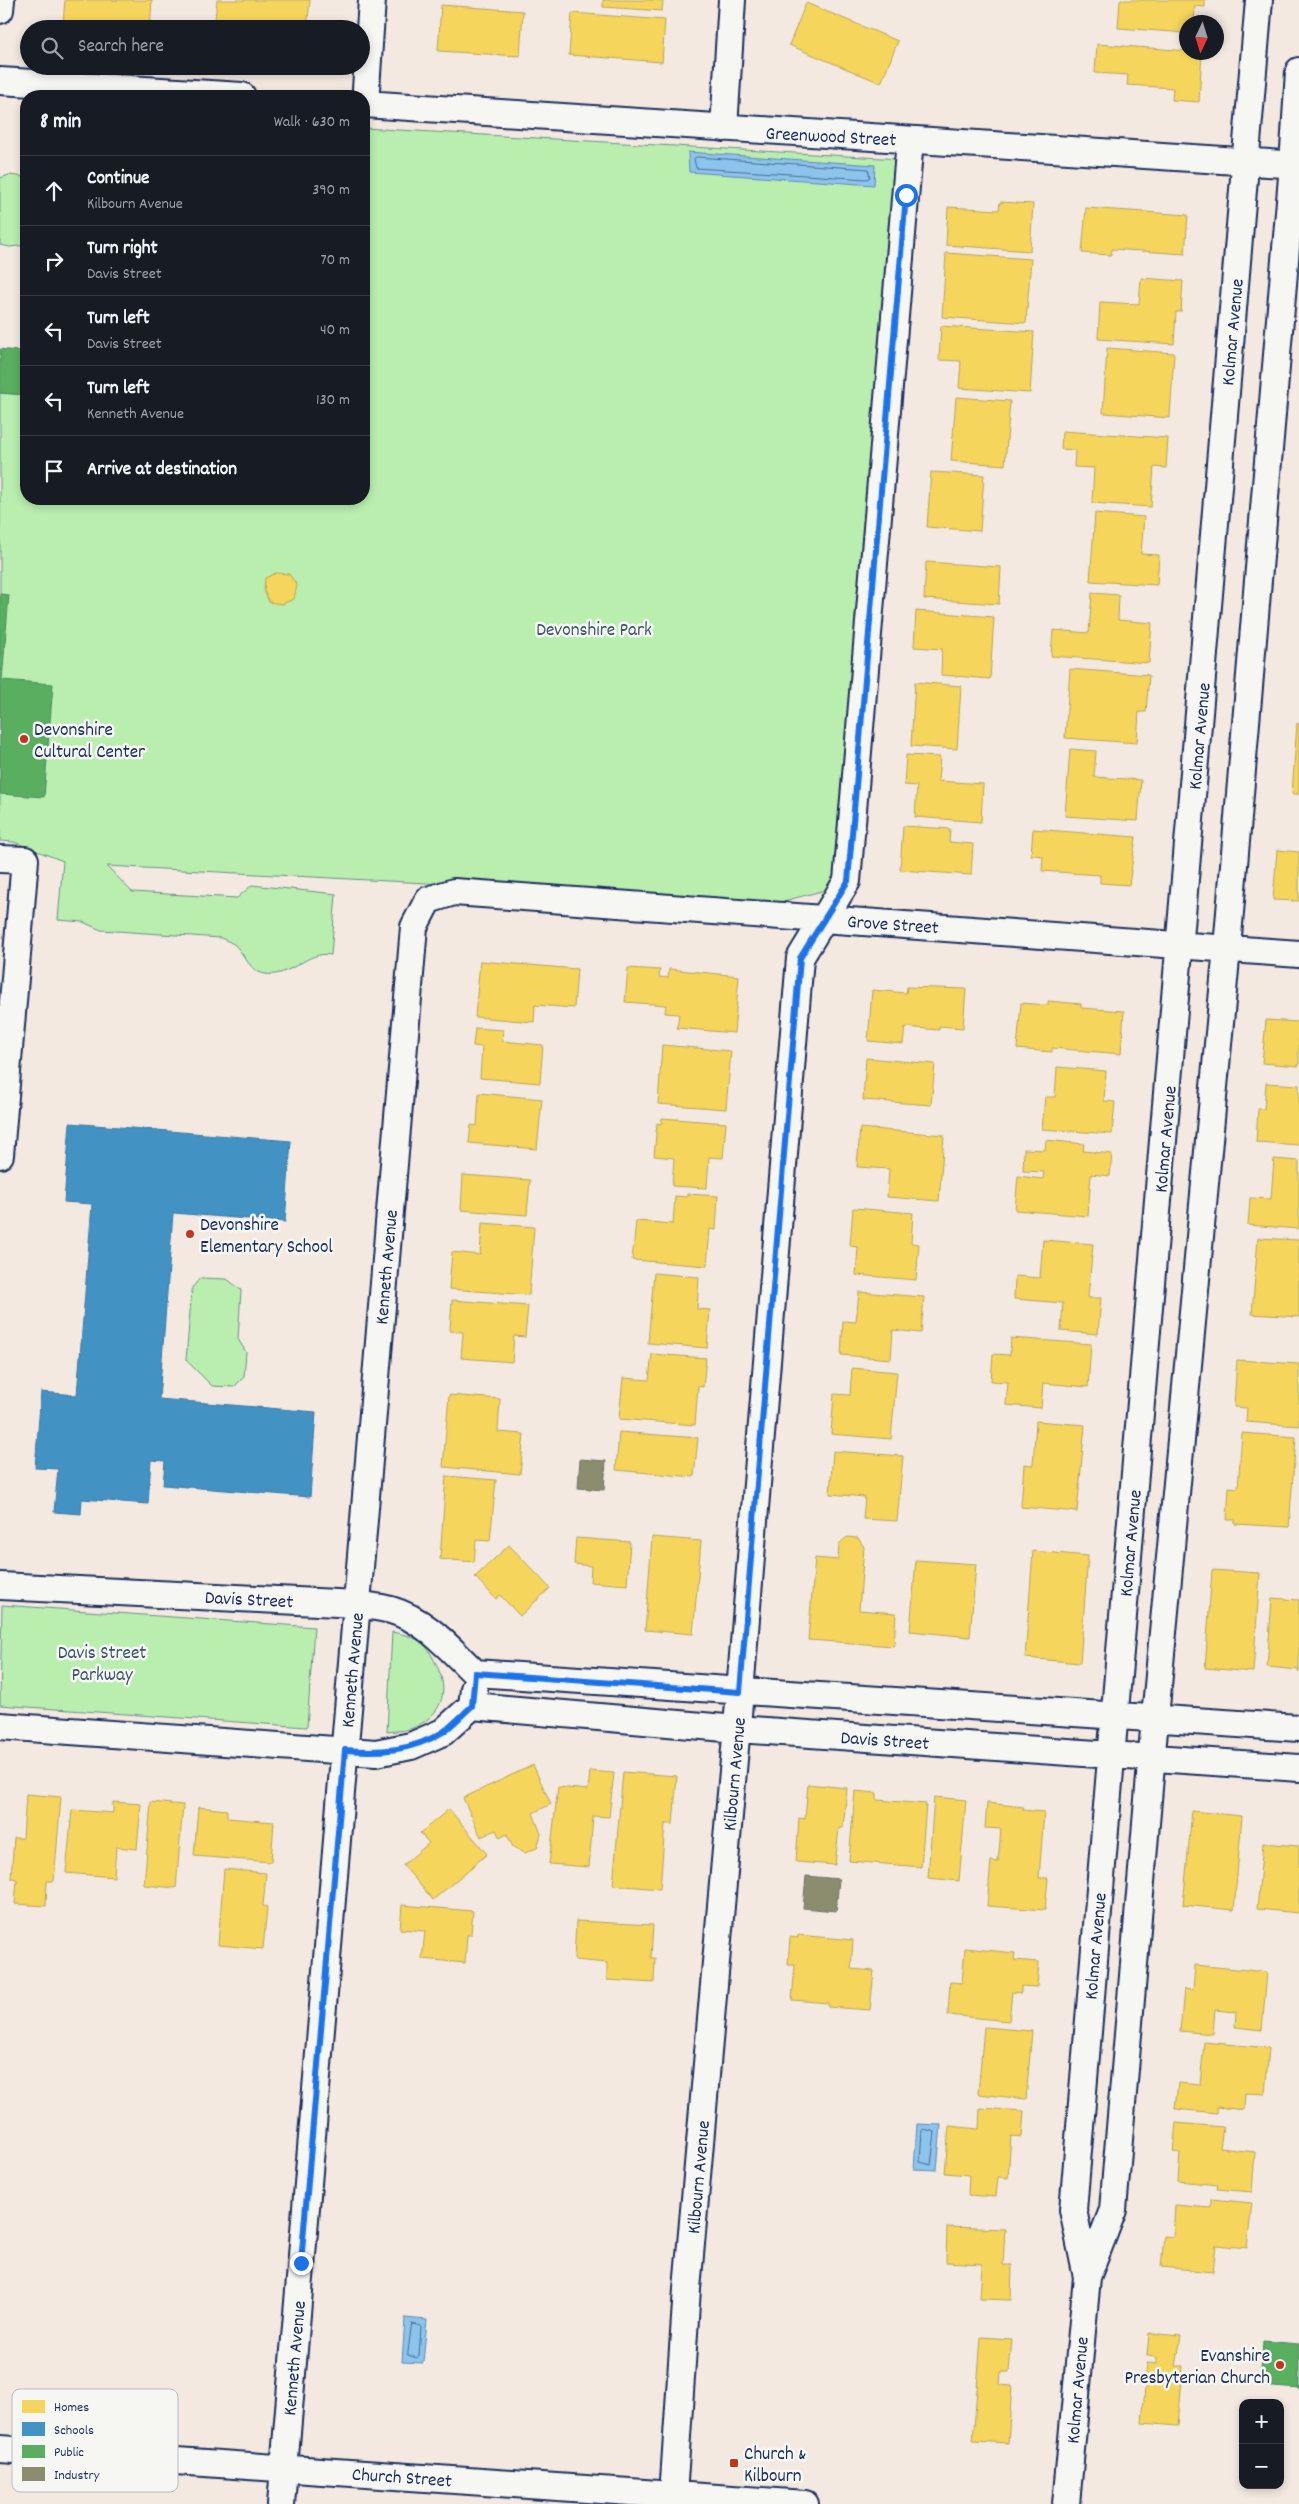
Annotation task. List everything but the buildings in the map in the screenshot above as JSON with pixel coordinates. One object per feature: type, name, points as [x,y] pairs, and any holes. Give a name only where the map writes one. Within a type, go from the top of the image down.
[{"type":"street","points":[[0,10],[1,0]]},
{"type":"street","points":[[370,26],[372,0]]},
{"type":"street","points":[[724,128],[732,0]]},
{"type":"street","name":"Kolmar Avenue","points":[[1087,2277],[1073,2210],[1259,0]]},
{"type":"street","name":"Kolmar Avenue","points":[[1066,2504],[1087,2277],[1113,2210],[1151,1758],[1227,948],[1296,165],[1299,70]]},
{"type":"street","points":[[365,90],[366,75]]},
{"type":"street","points":[[0,81],[145,90]]},
{"type":"street","name":"Greenwood Street","points":[[370,104],[1296,165]]},
{"type":"street","name":"Kilbourn Avenue","points":[[673,2495],[687,2289],[737,1729],[800,958],[848,881],[910,140]]},
{"type":"street","points":[[0,1156],[12,859]]},
{"type":"street","name":"Grove Street","points":[[428,900],[454,892],[1299,954]]},
{"type":"street","name":"Kenneth Avenue","points":[[281,2504],[414,927],[428,900]]},
{"type":"street","name":"Davis Street","points":[[0,1586],[357,1604],[392,1610],[417,1621],[440,1638],[475,1673],[1299,1728]]},
{"type":"street","points":[[0,1726],[376,1753],[411,1746],[443,1732],[472,1706],[475,1673]]},
{"type":"street","name":"Davis Street","points":[[472,1706],[737,1729],[1299,1768]]},
{"type":"street","name":"Church Street","points":[[178,2461],[284,2468],[592,2497],[673,2495],[805,2504]]},
{"type":"green space","name":"Devonshire Park","points":[[370,128],[899,159],[837,887],[780,902],[107,866],[132,892],[237,898],[252,885],[336,894],[331,955],[314,956],[283,972],[274,974],[260,973],[255,970],[235,945],[221,938],[101,930],[83,922],[58,920],[63,861],[14,842],[0,841],[0,393],[20,395],[20,505],[370,505]]},
{"type":"green space","points":[[9,175],[20,176],[20,246],[10,247],[0,245],[0,178]]},
{"type":"green space","points":[[200,1278],[227,1279],[241,1290],[238,1339],[246,1352],[244,1377],[234,1387],[212,1386],[186,1360],[192,1288]]},
{"type":"green space","name":"Davis Street Parkway","points":[[2,1605],[314,1627],[307,1727],[0,1705]]},
{"type":"green space","points":[[392,1632],[414,1638],[424,1645],[436,1664],[443,1685],[443,1694],[436,1711],[421,1724],[407,1730],[387,1732]]},
{"type":"water","points":[[688,152],[875,165],[874,185],[689,172]]},
{"type":"water","points":[[917,2124],[941,2125],[937,2170],[914,2169]]},
{"type":"water","points":[[405,2318],[427,2320],[423,2363],[402,2362]]},
{"type":"place","name":"Devonshire Cultural Center","points":[[24,739]]},
{"type":"place","name":"Devonshire Elementary School","points":[[190,1234]]},
{"type":"place","name":"Evanshire Presbyterian Church","points":[[1280,2365]]},
{"type":"place","name":"Church & Kilbourn","points":[[734,2463]]},
{"type":"route","points":[[301,2263],[345,1750],[376,1753],[411,1746],[443,1732],[472,1706],[475,1673],[740,1692],[800,958],[848,881],[906,195]]}]
